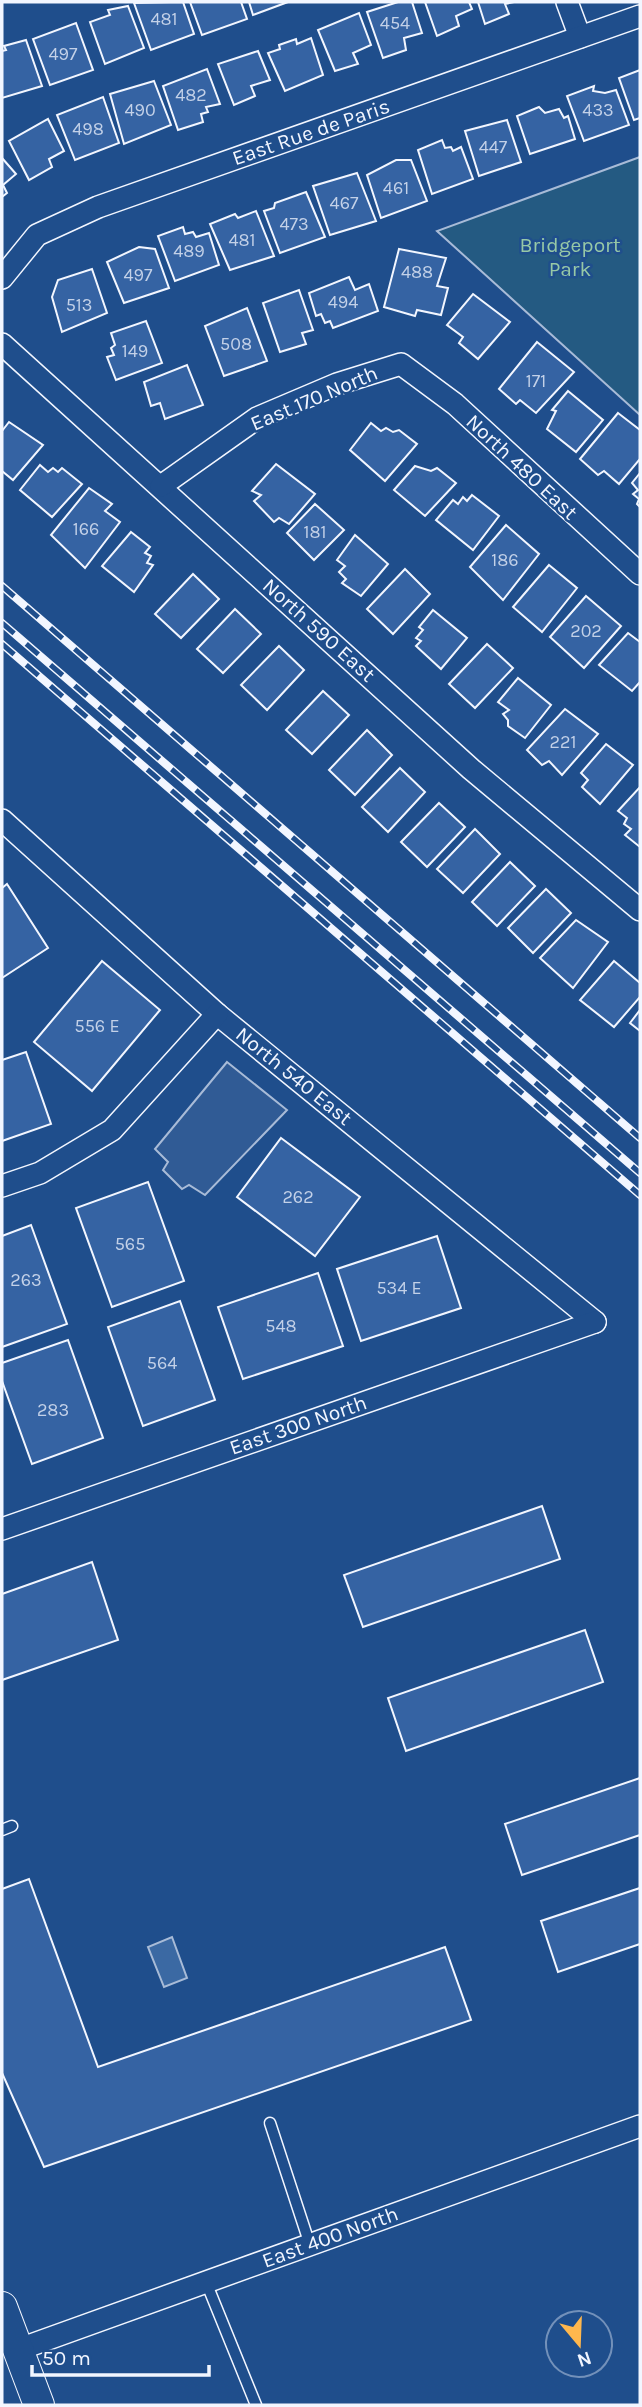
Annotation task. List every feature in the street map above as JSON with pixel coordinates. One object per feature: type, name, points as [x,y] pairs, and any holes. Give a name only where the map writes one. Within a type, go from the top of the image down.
[{"type":"main road","points":[[2,2307],[39,2405]]},
{"type":"street","points":[[567,2],[580,37]]},
{"type":"street","name":"East Rue de Paris","points":[[2,278],[37,235],[98,206],[640,16]]},
{"type":"street","name":"North 590 East","points":[[2,344],[471,769],[640,910]]},
{"type":"street","name":"East 170 North","points":[[161,486],[257,418],[337,384],[401,364]]},
{"type":"street","name":"North 480 East","points":[[401,364],[455,404],[640,574]]},
{"type":"street","name":"North 540 East","points":[[2,820],[218,1014],[595,1322]]},
{"type":"street","points":[[2,1186],[40,1173],[111,1130],[218,1014]]},
{"type":"street","name":"East 300 North","points":[[4,1522],[595,1322]]},
{"type":"street","name":"East 400 North","points":[[20,2349],[640,2126]]},
{"type":"lane","points":[[270,2123],[310,2245]]},
{"type":"lane","points":[[206,2282],[256,2405]]},
{"type":"green space","name":"Bridgeport Park","points":[[640,157],[640,415],[437,231]]},
{"type":"shaded area","points":[[227,1062],[287,1110],[205,1195],[189,1185],[182,1189],[163,1170],[168,1162],[155,1149]]},
{"type":"shaded area","points":[[172,1937],[187,1978],[164,1987],[148,1947]]},
{"type":"building","points":[[183,2],[194,34],[151,50],[134,3]]},
{"type":"building","points":[[190,2],[241,2],[247,19],[202,35]]},
{"type":"building","points":[[249,2],[288,2],[253,15]]},
{"type":"building","points":[[398,2],[412,2],[422,33],[404,38],[406,50],[383,58],[367,12]]},
{"type":"building","points":[[425,2],[469,2],[472,9],[456,16],[459,26],[437,36]]},
{"type":"building","points":[[478,2],[514,2],[505,4],[509,14],[485,24]]},
{"type":"building","points":[[128,6],[144,48],[105,64],[90,22],[110,15],[108,10]]},
{"type":"building","points":[[359,13],[371,45],[353,53],[358,64],[335,71],[318,30]]},
{"type":"building","points":[[76,23],[93,70],[50,85],[33,39]]},
{"type":"building","points":[[311,38],[323,75],[285,91],[268,53],[280,49],[279,45],[296,39],[297,44]]},
{"type":"building","points":[[26,40],[42,86],[2,98],[2,51],[6,50],[4,46]]},
{"type":"building","points":[[258,51],[270,80],[251,86],[255,96],[234,105],[218,64]]},
{"type":"building","points":[[207,69],[220,104],[206,107],[208,112],[201,114],[203,122],[178,130],[163,86]]},
{"type":"building","points":[[640,70],[640,118],[634,120],[619,78]]},
{"type":"building","points":[[154,81],[171,125],[124,144],[110,94]]},
{"type":"building","points":[[594,86],[593,91],[605,93],[616,90],[629,125],[584,141],[567,96]]},
{"type":"building","points":[[103,97],[119,143],[75,160],[57,115]]},
{"type":"building","points":[[539,107],[545,113],[559,109],[564,118],[568,116],[575,139],[530,154],[517,116]]},
{"type":"building","points":[[48,119],[64,151],[49,159],[52,167],[29,180],[9,141]]},
{"type":"building","points":[[507,120],[521,162],[479,176],[465,131]]},
{"type":"building","points":[[442,140],[445,148],[451,147],[453,151],[461,147],[473,179],[432,194],[418,150]]},
{"type":"building","points":[[2,158],[16,174],[3,185],[7,193],[2,197]]},
{"type":"building","points":[[396,160],[411,160],[427,201],[381,218],[367,175]]},
{"type":"building","points":[[357,173],[376,221],[330,235],[313,186]]},
{"type":"building","points":[[306,192],[325,237],[280,253],[264,211],[274,208],[275,203]]},
{"type":"building","points":[[256,211],[274,256],[230,270],[210,224],[235,214],[238,218]]},
{"type":"building","points":[[183,227],[185,234],[193,232],[196,237],[209,233],[219,265],[175,281],[158,236]]},
{"type":"building","points":[[139,247],[155,249],[169,288],[124,303],[107,262]]},
{"type":"building","points":[[399,249],[446,258],[437,286],[448,288],[441,315],[417,310],[415,316],[384,307]]},
{"type":"building","points":[[92,269],[107,313],[62,332],[52,297],[58,280]]},
{"type":"building","points":[[349,277],[355,290],[369,284],[378,311],[333,328],[330,321],[325,323],[321,314],[316,316],[309,293]]},
{"type":"building","points":[[299,290],[313,330],[302,333],[306,344],[280,352],[263,303]]},
{"type":"building","points":[[473,294],[510,322],[478,359],[459,343],[463,337],[447,325]]},
{"type":"building","points":[[247,308],[267,361],[224,376],[205,326]]},
{"type":"building","points":[[146,321],[162,363],[116,380],[107,357],[114,355],[111,348],[115,345],[111,333]]},
{"type":"building","points":[[537,342],[574,372],[536,413],[520,400],[516,404],[499,389]]},
{"type":"building","points":[[187,365],[203,405],[165,419],[160,403],[151,406],[144,382]]},
{"type":"building","points":[[568,391],[603,420],[576,452],[547,429],[556,411],[552,410]]},
{"type":"building","points":[[618,413],[640,430],[640,459],[619,484],[604,471],[598,475],[580,459]]},
{"type":"building","points":[[9,422],[43,445],[13,480],[2,471],[2,431]]},
{"type":"building","points":[[371,423],[381,431],[386,428],[393,432],[399,430],[417,444],[385,481],[350,450]]},
{"type":"building","points":[[276,464],[315,494],[289,524],[279,518],[274,522],[254,501],[261,495],[252,491]]},
{"type":"building","points":[[40,465],[48,472],[53,468],[58,472],[62,468],[82,484],[52,517],[20,490]]},
{"type":"building","points":[[415,466],[431,471],[437,468],[456,483],[425,516],[394,490]]},
{"type":"building","points":[[640,473],[640,507],[637,504],[639,499],[633,494],[638,490],[632,483]]},
{"type":"building","points":[[89,488],[112,504],[105,511],[120,522],[85,568],[51,535]]},
{"type":"building","points":[[472,495],[499,516],[473,550],[436,520],[453,500],[458,504],[463,497],[467,501]]},
{"type":"building","points":[[315,504],[344,530],[314,560],[287,533]]},
{"type":"building","points":[[506,525],[539,554],[503,600],[470,567]]},
{"type":"building","points":[[131,532],[150,547],[145,553],[151,556],[147,563],[153,565],[134,592],[102,566]]},
{"type":"building","points":[[355,535],[388,564],[361,596],[342,583],[346,579],[339,572],[345,566],[337,560]]},
{"type":"building","points":[[549,565],[577,588],[542,632],[513,607]]},
{"type":"building","points":[[405,569],[430,594],[393,634],[367,609]]},
{"type":"building","points":[[193,574],[219,599],[181,638],[155,614]]},
{"type":"building","points":[[586,596],[621,626],[584,668],[550,637]]},
{"type":"building","points":[[235,609],[261,634],[223,673],[197,649]]},
{"type":"building","points":[[433,610],[467,638],[441,669],[416,646],[421,641],[416,638],[423,630],[419,627]]},
{"type":"building","points":[[628,633],[640,642],[640,682],[632,691],[599,665]]},
{"type":"building","points":[[487,644],[513,668],[475,708],[449,684]]},
{"type":"building","points":[[279,646],[304,670],[267,710],[241,685]]},
{"type":"building","points":[[518,678],[551,705],[525,738],[508,726],[508,720],[503,714],[509,710],[498,702]]},
{"type":"building","points":[[323,691],[349,715],[312,754],[286,730]]},
{"type":"building","points":[[565,709],[598,734],[562,775],[549,761],[542,765],[527,750]]},
{"type":"building","points":[[367,730],[392,755],[355,795],[329,770]]},
{"type":"building","points":[[606,744],[633,765],[600,804],[582,787],[588,780],[581,773]]},
{"type":"building","points":[[400,768],[425,792],[388,832],[362,807]]},
{"type":"building","points":[[640,787],[640,847],[625,835],[631,829],[624,824],[627,818],[618,811]]},
{"type":"building","points":[[439,803],[465,827],[427,867],[401,842]]},
{"type":"building","points":[[475,829],[500,854],[463,893],[437,869]]},
{"type":"building","points":[[510,862],[535,886],[497,926],[472,902]]},
{"type":"building","points":[[7,884],[48,948],[2,978],[2,888]]},
{"type":"building","points":[[546,889],[571,913],[533,953],[508,928]]},
{"type":"building","points":[[576,920],[608,942],[573,988],[540,958]]},
{"type":"building","points":[[102,961],[160,1010],[92,1091],[34,1042]]},
{"type":"building","points":[[614,961],[640,983],[640,997],[614,1027],[580,1000]]},
{"type":"building","points":[[640,1010],[640,1031],[630,1023]]},
{"type":"building","points":[[26,1052],[51,1124],[2,1141],[2,1060]]},
{"type":"building","points":[[281,1138],[360,1197],[315,1256],[237,1197]]},
{"type":"building","points":[[148,1182],[184,1281],[112,1307],[76,1208]]},
{"type":"building","points":[[31,1225],[67,1324],[2,1347],[2,1236]]},
{"type":"building","points":[[437,1236],[461,1308],[361,1341],[337,1269]]},
{"type":"building","points":[[318,1273],[343,1346],[243,1379],[218,1307]]},
{"type":"building","points":[[180,1301],[215,1400],[143,1426],[108,1327]]},
{"type":"building","points":[[68,1340],[103,1438],[32,1464],[2,1381],[2,1363]]},
{"type":"building","points":[[542,1506],[560,1559],[363,1627],[344,1575]]},
{"type":"building","points":[[92,1562],[118,1640],[2,1680],[2,1594]]},
{"type":"building","points":[[585,1630],[603,1682],[406,1751],[388,1698]]},
{"type":"building","points":[[640,1778],[640,1835],[522,1875],[505,1824]]},
{"type":"building","points":[[29,1879],[98,2067],[445,1947],[471,2020],[44,2167],[2,2073],[2,1889]]},
{"type":"building","points":[[640,1888],[640,1944],[558,1972],[541,1921]]},
{"type":"railway","points":[[2,586],[640,1138]]},
{"type":"railway","points":[[2,623],[640,1173]]},
{"type":"railway","points":[[2,644],[640,1195]]}]
